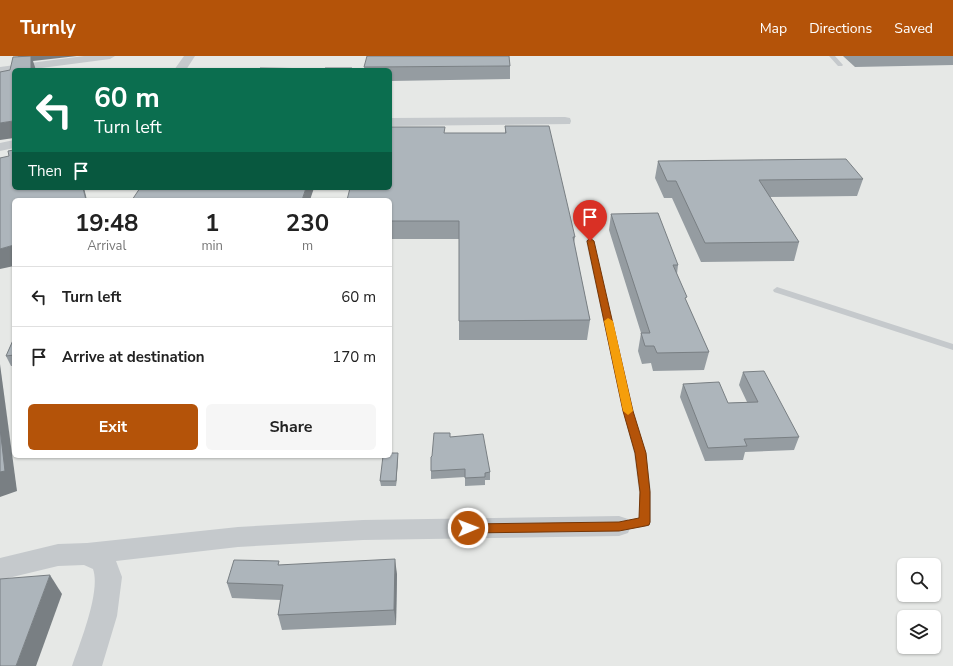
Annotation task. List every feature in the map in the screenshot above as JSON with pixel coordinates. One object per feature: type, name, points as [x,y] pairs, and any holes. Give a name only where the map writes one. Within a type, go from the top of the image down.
[{"type":"street","points":[[16,68],[110,56]]},
{"type":"street","points":[[181,68],[190,56]]},
{"type":"street","points":[[0,70],[12,68]]},
{"type":"street","points":[[392,122],[565,121]]},
{"type":"street","points":[[0,147],[12,144]]},
{"type":"street","points":[[0,569],[58,554],[101,556],[238,536],[363,530],[619,526]]},
{"type":"street","points":[[87,666],[103,616],[109,578],[101,556]]},
{"type":"lane","points":[[832,56],[840,65]]},
{"type":"lane","points":[[590,241],[628,411],[640,453],[645,492],[645,522],[619,526]]},
{"type":"lane","points":[[777,290],[953,347]]},
{"type":"shaded area","points":[[0,56],[953,56],[953,666],[0,666]]},
{"type":"building","points":[[31,56],[31,68],[12,68],[12,121],[0,123],[0,72],[10,70],[13,57]]},
{"type":"building","points":[[367,56],[509,56],[510,66],[364,67]]},
{"type":"building","points":[[505,126],[549,126],[575,237],[573,237],[590,320],[459,321],[459,221],[392,221],[392,198],[348,198],[350,190],[392,190],[392,127],[445,127],[444,133],[506,133]]},
{"type":"building","points":[[12,150],[12,190],[84,190],[86,198],[12,198],[12,246],[0,249],[0,158],[9,156],[8,151]]},
{"type":"building","points":[[846,159],[863,179],[759,180],[799,242],[705,243],[676,181],[667,181],[658,161]]},
{"type":"building","points":[[139,190],[305,190],[303,198],[133,198]]},
{"type":"building","points":[[658,213],[678,265],[673,265],[687,297],[685,298],[709,352],[657,353],[654,346],[645,346],[641,333],[650,333],[611,214]]},
{"type":"building","points":[[12,342],[12,355],[6,356]]},
{"type":"building","points":[[764,371],[799,437],[744,439],[747,446],[708,448],[683,384],[719,382],[728,403],[758,402],[743,372]]},
{"type":"building","points":[[0,428],[5,471],[0,472]]},
{"type":"building","points":[[434,433],[450,433],[450,437],[483,434],[490,472],[485,473],[485,477],[465,478],[465,469],[431,471]]},
{"type":"building","points":[[392,453],[398,453],[396,481],[380,481],[383,458],[392,458]]},
{"type":"building","points":[[395,559],[394,610],[278,615],[283,585],[227,583],[234,560],[279,561],[278,565]]},
{"type":"building","points":[[50,575],[16,666],[0,666],[0,579]]},
{"type":"slow traffic","points":[[608,321],[628,411]]},
{"type":"route","points":[[468,528],[619,526],[645,522],[645,492],[640,453],[628,411],[590,241]]}]
